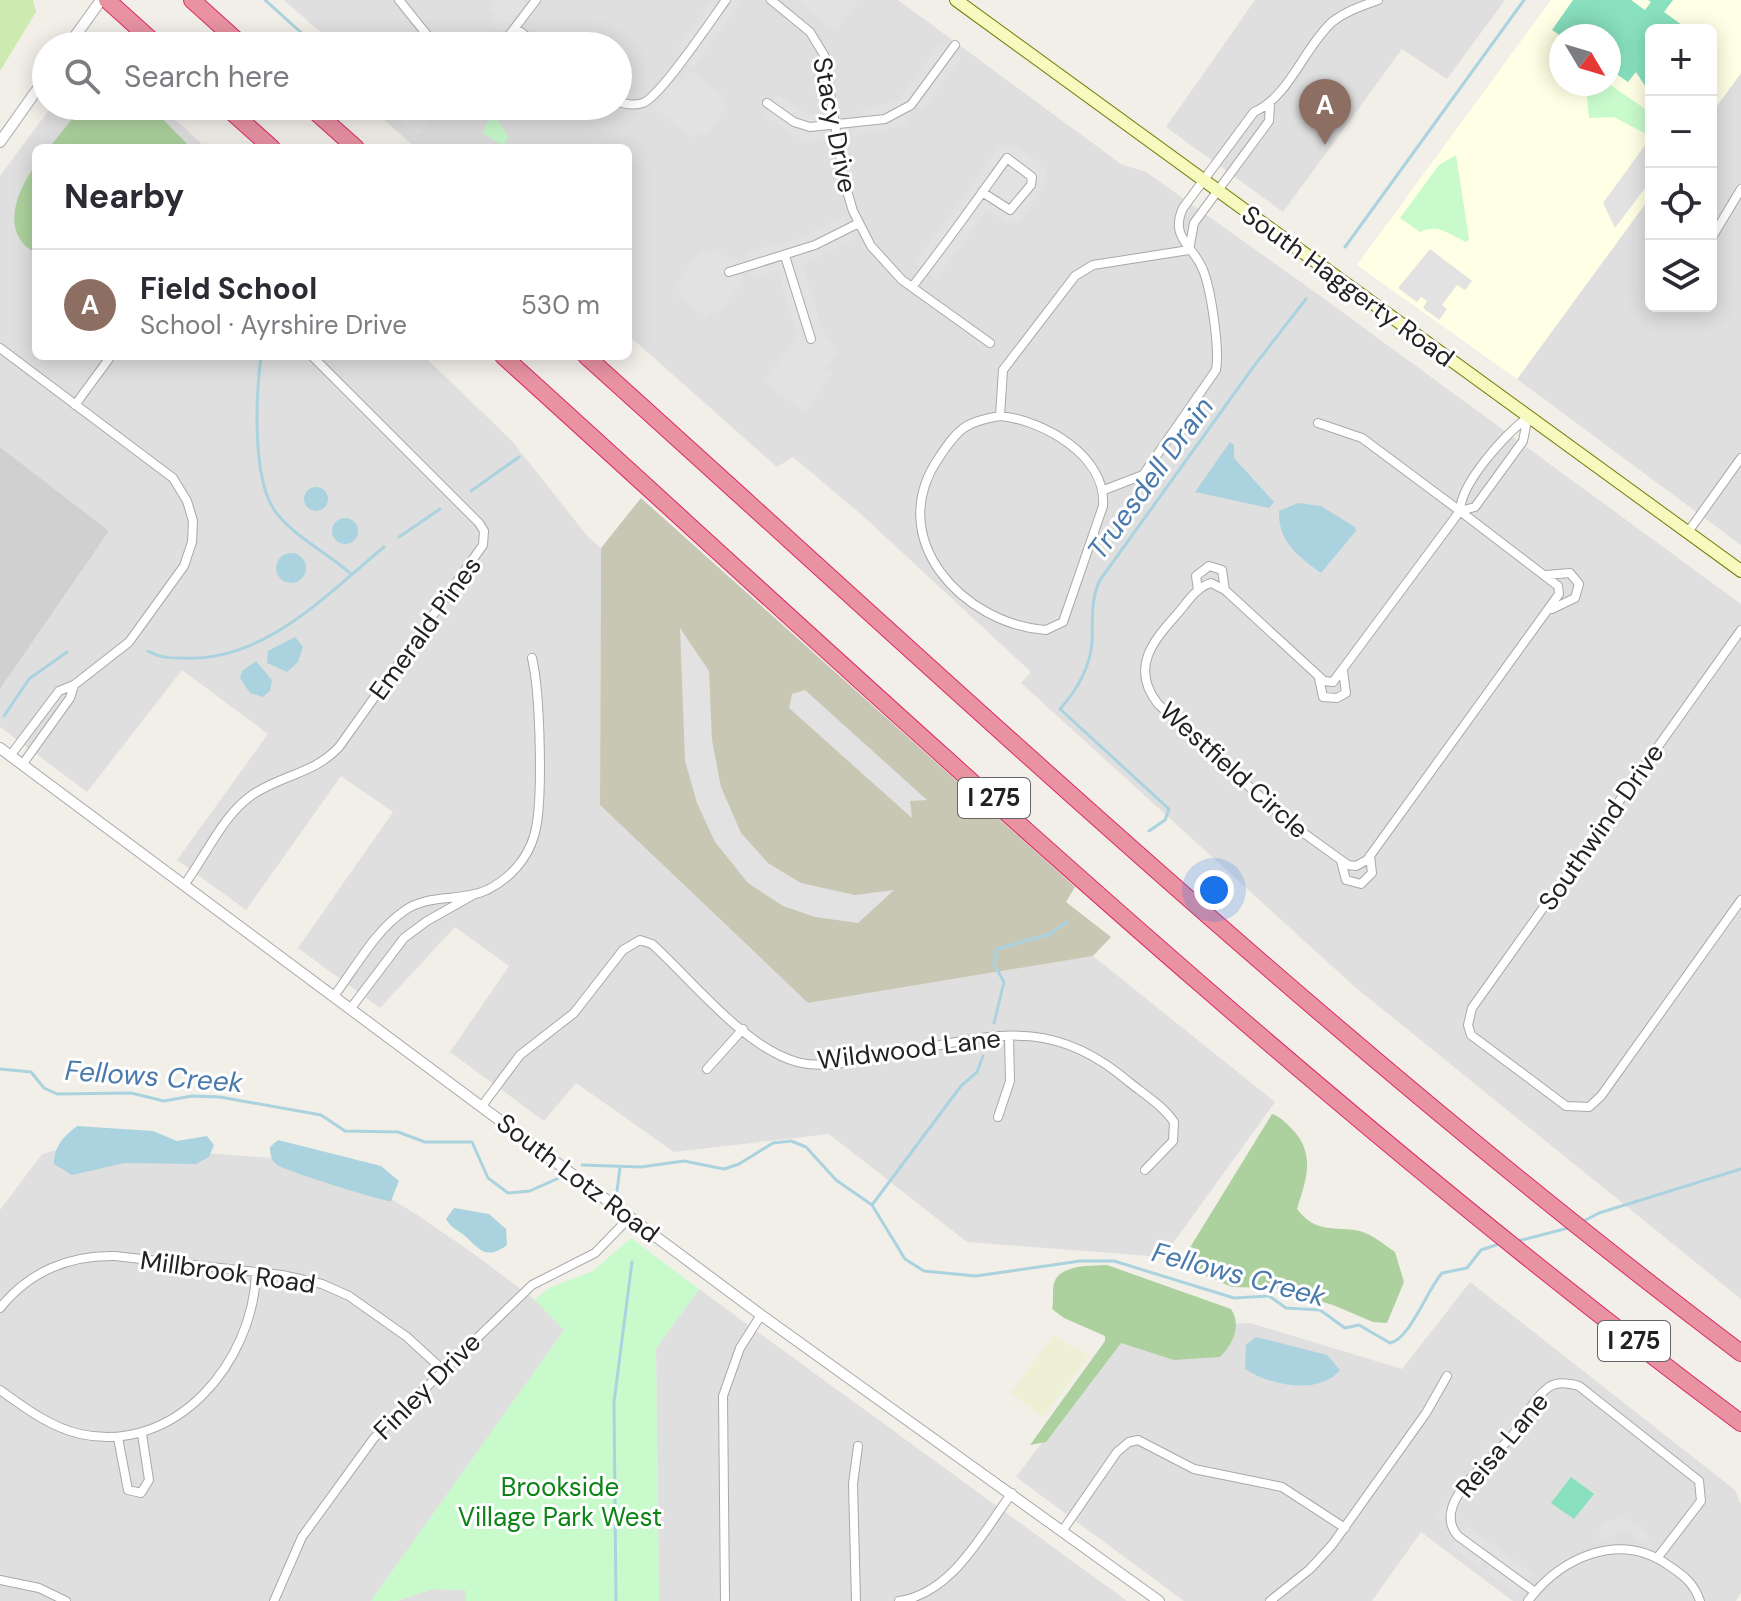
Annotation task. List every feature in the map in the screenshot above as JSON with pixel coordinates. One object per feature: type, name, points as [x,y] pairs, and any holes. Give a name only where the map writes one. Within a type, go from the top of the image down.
[{"type":"highway","points":[[107,0],[142,32]]},
{"type":"highway","points":[[192,0],[227,32]]},
{"type":"highway","points":[[241,120],[268,144]]},
{"type":"highway","points":[[325,120],[352,144]]},
{"type":"highway","name":"I 275","points":[[507,360],[1096,889],[1343,1106],[1529,1258],[1741,1423]]},
{"type":"highway","name":"I 275","points":[[590,360],[1280,978],[1560,1211],[1741,1353]]},
{"type":"main road","name":"South Haggerty Road","points":[[956,0],[1741,571]]},
{"type":"street","points":[[78,32],[101,0]]},
{"type":"street","points":[[399,0],[425,32]]},
{"type":"street","points":[[512,32],[536,0]]},
{"type":"street","points":[[632,105],[649,100],[681,63],[726,0]]},
{"type":"street","name":"Stacy Drive","points":[[771,0],[804,26],[820,47],[827,64],[844,181],[859,223],[879,257],[912,287],[990,343]]},
{"type":"street","points":[[1104,490],[1143,475],[1216,370],[1204,272],[1181,241],[1179,221],[1203,180],[1254,112],[1270,105],[1324,31],[1357,4],[1378,0]]},
{"type":"street","points":[[515,28],[521,32]]},
{"type":"street","points":[[767,103],[800,125],[836,125],[885,119],[903,111],[955,45]]},
{"type":"street","points":[[0,142],[32,97]]},
{"type":"street","points":[[1189,250],[1194,223],[1269,121],[1270,105]]},
{"type":"street","points":[[912,287],[1007,158],[1032,177],[1031,185],[1010,210],[982,192]]},
{"type":"street","points":[[1717,229],[1741,189]]},
{"type":"street","points":[[1179,221],[1194,223]]},
{"type":"street","name":"Stacy Drive","points":[[729,272],[785,256],[859,223]]},
{"type":"street","points":[[1000,416],[1003,370],[1075,276],[1093,265],[1189,250]]},
{"type":"street","points":[[785,256],[811,339]]},
{"type":"street","points":[[0,348],[173,478],[189,506],[193,533],[184,566],[135,636],[74,685],[59,691],[10,756]]},
{"type":"street","points":[[75,405],[108,360]]},
{"type":"street","name":"Emerald Pines","points":[[184,885],[229,817],[244,801],[263,789],[316,767],[339,747],[483,545],[484,531],[479,523],[316,360]]},
{"type":"street","points":[[1000,416],[1024,418],[1039,424],[1091,464],[1104,490],[1103,506],[1063,622],[1052,628],[1039,630],[987,615],[950,584],[929,558],[922,525],[921,493],[924,480],[961,428],[975,420],[1000,416]]},
{"type":"street","points":[[1318,423],[1362,438],[1460,511],[1475,507],[1523,441],[1528,416]]},
{"type":"street","name":"Westfield Circle","points":[[1460,511],[1545,575],[1570,573],[1579,584],[1575,598],[1551,609],[1370,856],[1372,873],[1361,884],[1346,880],[1341,861],[1287,821],[1152,696],[1144,673],[1151,644],[1198,590],[1196,576],[1209,566],[1222,570],[1225,590],[1319,677],[1323,697],[1337,698],[1346,693],[1343,671],[1460,511],[1461,497],[1509,431],[1528,416]]},
{"type":"street","points":[[1688,532],[1741,458]]},
{"type":"street","points":[[1545,575],[1558,586],[1559,594],[1551,609]]},
{"type":"street","points":[[1198,590],[1211,583],[1225,590]]},
{"type":"street","name":"Southwind Drive","points":[[1741,630],[1472,1008],[1468,1028],[1477,1043],[1566,1106],[1585,1108],[1601,1096],[1741,900]]},
{"type":"street","points":[[351,1008],[389,955],[412,932],[509,875],[522,861],[534,837],[537,815],[538,683],[532,658]]},
{"type":"street","points":[[1319,677],[1333,682],[1343,671]]},
{"type":"street","points":[[22,765],[70,698],[74,685]]},
{"type":"street","name":"South Lotz Road","points":[[0,748],[761,1315],[1159,1601]]},
{"type":"street","points":[[1341,861],[1356,866],[1370,856]]},
{"type":"street","points":[[334,996],[381,932],[398,916],[417,903],[474,895]]},
{"type":"street","points":[[398,916],[412,932]]},
{"type":"street","name":"Wildwood Lane","points":[[482,1106],[520,1055],[581,1006],[633,942],[652,944],[772,1052],[816,1064],[1009,1036],[1049,1037],[1094,1054],[1171,1118],[1176,1127],[1173,1141],[1145,1170]]},
{"type":"street","points":[[707,1069],[743,1029]]},
{"type":"street","points":[[998,1117],[1010,1081],[1009,1036]]},
{"type":"street","name":"Finley Drive","points":[[274,1601],[301,1539],[362,1453],[532,1285],[595,1253],[630,1217]]},
{"type":"street","name":"Millbrook Road","points":[[0,1308],[39,1274],[67,1261],[91,1256],[115,1256],[301,1278],[339,1291],[407,1337],[443,1370]]},
{"type":"street","points":[[0,1390],[53,1425],[84,1435],[118,1438],[142,1434],[187,1409],[225,1368],[248,1323],[256,1273]]},
{"type":"street","points":[[725,1601],[723,1396],[740,1348],[761,1315]]},
{"type":"street","points":[[1270,1601],[1322,1558],[1426,1413],[1447,1376]]},
{"type":"street","name":"Reisa Lane","points":[[1535,1592],[1458,1536],[1453,1530],[1450,1512],[1468,1480],[1511,1437],[1545,1390],[1557,1383],[1579,1386],[1699,1481],[1701,1501],[1658,1557]]},
{"type":"street","points":[[118,1438],[124,1482],[128,1490],[141,1493],[149,1480],[142,1434]]},
{"type":"street","points":[[1063,1530],[1117,1452],[1129,1442],[1138,1440],[1194,1469],[1282,1487],[1345,1528]]},
{"type":"street","points":[[856,1601],[853,1484],[858,1446]]},
{"type":"street","points":[[899,1601],[922,1595],[944,1581],[1012,1493]]},
{"type":"street","points":[[1528,1601],[1568,1563],[1595,1552],[1627,1549],[1658,1557],[1689,1580],[1700,1601]]},
{"type":"street","points":[[0,1580],[39,1588],[66,1601]]},
{"type":"shaded area","points":[[284,0],[898,0],[1121,164],[1146,172],[1308,287],[1741,604],[1741,1299],[1355,987],[1021,683],[1031,672],[863,516],[793,457],[777,467],[632,339],[632,144],[411,144],[384,120],[632,120],[632,32],[320,32]]},
{"type":"shaded area","points":[[497,0],[528,0],[517,16],[507,12],[511,18],[517,18],[503,32],[490,24],[496,16],[489,11]]},
{"type":"shaded area","points":[[712,0],[742,0],[692,69],[679,59],[683,54],[677,49]]},
{"type":"shaded area","points":[[796,0],[858,0],[836,32]]},
{"type":"shaded area","points":[[1255,0],[1505,0],[1447,79],[1402,49],[1283,212],[1166,127]]},
{"type":"shaded area","points":[[1551,0],[1741,0],[1741,73],[1717,106],[1717,24],[1645,24],[1645,204],[1517,379],[1357,265]]},
{"type":"shaded area","points":[[941,43],[961,58],[923,111],[912,103],[902,112],[909,125],[854,135],[853,123],[864,121],[862,109],[898,101]]},
{"type":"shaded area","points":[[690,71],[726,97],[721,103],[727,107],[706,136],[700,132],[695,139],[654,108],[677,78],[682,82]]},
{"type":"shaded area","points":[[1741,73],[1741,545],[1517,379],[1645,204],[1645,312],[1717,312],[1717,106]]},
{"type":"shaded area","points":[[779,95],[807,115],[825,115],[828,140],[802,141],[764,114]]},
{"type":"shaded area","points":[[42,120],[176,120],[202,144],[32,144],[32,360],[428,360],[512,441],[588,537],[601,548],[600,805],[808,1003],[1093,956],[1275,1102],[1163,1257],[967,1242],[829,1134],[674,1152],[576,1083],[544,1121],[450,1052],[509,966],[455,927],[380,1008],[298,948],[393,812],[341,776],[246,910],[177,860],[268,734],[182,670],[87,792],[0,727],[0,689],[109,531],[0,447],[0,176]]},
{"type":"shaded area","points":[[399,120],[430,120],[419,135]]},
{"type":"shaded area","points":[[1013,144],[1048,170],[1044,177],[1049,181],[1019,223],[1012,220],[1008,225],[987,209],[936,279],[915,263],[1001,145],[1008,150]]},
{"type":"shaded area","points":[[1645,145],[1645,188],[1615,228],[1603,203]]},
{"type":"shaded area","points":[[843,216],[855,238],[803,265],[821,328],[838,352],[826,368],[833,373],[805,412],[764,382],[797,336],[778,271],[752,278],[750,271],[742,273],[743,282],[717,315],[712,311],[706,317],[678,296],[681,288],[676,284],[701,250],[708,255],[713,249],[726,258],[746,262],[746,253],[802,238]]},
{"type":"shaded area","points":[[1430,249],[1472,281],[1465,290],[1457,285],[1442,305],[1447,309],[1439,320],[1423,308],[1427,301],[1421,297],[1417,302],[1398,288]]},
{"type":"shaded area","points":[[0,447],[109,531],[0,689]]},
{"type":"shaded area","points":[[641,498],[1075,887],[1066,902],[1111,937],[1093,956],[808,1003],[600,805],[601,548]]},
{"type":"shaded area","points":[[680,628],[709,671],[712,740],[721,787],[741,833],[768,863],[801,883],[855,895],[894,890],[858,923],[815,917],[783,906],[748,883],[715,842],[697,803],[685,761]]},
{"type":"shaded area","points":[[805,690],[927,800],[910,801],[912,818],[789,708],[792,694]]},
{"type":"shaded area","points":[[79,1144],[330,1162],[416,1214],[477,1256],[535,1300],[565,1330],[371,1601],[0,1601],[0,1210],[42,1154]]},
{"type":"shaded area","points":[[1470,1282],[1735,1490],[1741,1504],[1741,1593],[1736,1601],[1513,1601],[1421,1532],[1372,1601],[1184,1601],[1016,1477],[1128,1328],[1250,1323],[1402,1369]]},
{"type":"shaded area","points":[[699,1289],[1127,1601],[659,1601],[656,1348]]},
{"type":"shaded area","points":[[1054,1335],[1089,1356],[1043,1418],[1010,1393]]},
{"type":"shaded area","points":[[1490,1441],[1503,1454],[1460,1505],[1456,1520],[1435,1519]]},
{"type":"shaded area","points":[[1622,1518],[1640,1525],[1651,1539],[1639,1542],[1631,1533],[1620,1529],[1610,1538],[1598,1539],[1603,1522]]},
{"type":"shaded area","points":[[1467,1525],[1533,1574],[1517,1595],[1485,1572],[1490,1564],[1484,1560],[1479,1567],[1452,1547]]},
{"type":"shaded area","points":[[433,1589],[466,1590],[466,1601],[397,1601]]},
{"type":"green space","points":[[0,0],[33,0],[36,12],[0,71]]},
{"type":"green space","points":[[1573,0],[1631,0],[1645,10],[1651,2],[1648,0],[1673,0],[1664,12],[1681,24],[1645,24],[1645,86],[1636,72],[1628,82],[1621,77],[1621,24],[1556,24]]},
{"type":"green space","points":[[1621,92],[1645,109],[1645,133],[1614,117],[1589,118],[1587,96],[1621,96]]},
{"type":"green space","points":[[71,120],[164,120],[187,144],[52,144]]},
{"type":"green space","points":[[497,120],[509,137],[504,144],[483,133],[487,122]]},
{"type":"green space","points":[[1456,155],[1469,239],[1466,242],[1438,229],[1420,232],[1400,218],[1439,165]]},
{"type":"green space","points":[[32,170],[32,250],[18,235],[15,224],[17,200]]},
{"type":"green space","points":[[1272,1114],[1293,1130],[1305,1149],[1307,1168],[1297,1209],[1310,1222],[1330,1228],[1361,1231],[1395,1252],[1404,1282],[1387,1323],[1373,1322],[1333,1305],[1274,1288],[1232,1287],[1185,1267],[1186,1254]]},
{"type":"green space","name":"Brookside Village Park West","points":[[631,1238],[699,1289],[656,1348],[659,1601],[466,1601],[466,1590],[433,1589],[397,1601],[371,1601],[564,1330],[535,1300],[549,1288],[593,1271]]},
{"type":"green space","points":[[1107,1265],[1231,1309],[1236,1321],[1232,1340],[1220,1357],[1174,1360],[1121,1343],[1046,1442],[1030,1445],[1105,1341],[1105,1336],[1064,1318],[1052,1309],[1054,1283],[1069,1269]]},
{"type":"green space","points":[[1571,1477],[1594,1494],[1574,1519],[1551,1503]]},
{"type":"water","points":[[1230,442],[1234,445],[1234,458],[1274,502],[1269,508],[1195,492]]},
{"type":"water","points":[[316,487],[325,490],[328,499],[325,508],[316,511],[307,508],[304,499],[307,490]]},
{"type":"water","points":[[1298,503],[1321,506],[1355,527],[1356,531],[1321,573],[1297,554],[1282,531],[1279,511]]},
{"type":"water","points":[[345,518],[354,522],[358,531],[354,540],[345,544],[336,540],[332,531],[336,522]]},
{"type":"water","points":[[291,553],[302,557],[306,568],[302,579],[291,583],[280,579],[276,568],[280,557]]},
{"type":"water","points":[[295,637],[303,647],[298,662],[287,672],[267,663],[268,651]]},
{"type":"water","points":[[256,661],[272,680],[270,691],[263,697],[250,693],[240,678],[242,671]]},
{"type":"water","points":[[77,1126],[153,1131],[177,1141],[207,1136],[214,1145],[209,1157],[196,1164],[125,1163],[72,1175],[54,1164],[54,1158],[61,1142]]},
{"type":"water","points":[[278,1140],[381,1166],[399,1181],[391,1201],[282,1167],[274,1162],[271,1154],[270,1147]]},
{"type":"water","points":[[454,1208],[489,1214],[506,1229],[507,1245],[492,1252],[481,1250],[446,1219]]},
{"type":"water","points":[[1256,1337],[1327,1355],[1340,1370],[1320,1383],[1307,1385],[1267,1380],[1245,1369],[1246,1345]]},
{"type":"waterway","points":[[265,0],[300,32]]},
{"type":"waterway","name":"Truesdell Drain","points":[[1345,247],[1524,0]]},
{"type":"waterway","name":"Truesdell Drain","points":[[1149,831],[1165,820],[1169,809],[1060,709],[1077,686],[1089,661],[1093,603],[1100,580],[1306,299]]},
{"type":"waterway","points":[[261,360],[259,462],[269,501],[295,531],[351,574]]},
{"type":"waterway","points":[[471,491],[519,457]]},
{"type":"waterway","points":[[399,537],[440,509]]},
{"type":"waterway","points":[[148,651],[165,657],[184,658],[213,656],[241,649],[292,622],[384,547]]},
{"type":"waterway","points":[[4,716],[29,679],[67,652]]},
{"type":"waterway","name":"Truesdell Drain","points":[[994,1023],[1004,982],[994,964],[997,949],[1050,934],[1067,922]]},
{"type":"waterway","name":"Truesdell Drain","points":[[872,1205],[961,1086],[977,1072],[983,1056]]},
{"type":"waterway","name":"Fellows Creek","points":[[0,1069],[31,1072],[44,1088],[57,1094],[131,1093],[164,1101],[192,1096],[220,1097],[321,1115],[345,1131],[398,1132],[425,1142],[472,1142],[488,1178],[508,1193],[530,1191],[561,1177]]},
{"type":"waterway","name":"Fellows Creek","points":[[582,1165],[641,1167],[684,1161],[724,1169],[739,1164],[773,1143],[791,1141],[806,1147],[836,1180],[872,1205],[905,1259],[924,1271],[976,1276],[1080,1261],[1114,1261],[1234,1298],[1269,1296],[1286,1308],[1320,1310],[1345,1328],[1359,1325],[1390,1343],[1397,1340],[1411,1324],[1442,1273],[1467,1268],[1481,1250],[1502,1243]]},
{"type":"waterway","points":[[617,1191],[620,1167]]},
{"type":"waterway","name":"Fellows Creek","points":[[1582,1222],[1599,1213],[1741,1169]]},
{"type":"waterway","name":"Fellows Creek","points":[[1518,1241],[1572,1227]]},
{"type":"waterway","points":[[616,1601],[614,1402],[632,1262]]},
{"type":"place","name":"Field School","points":[[1325,145]]}]
